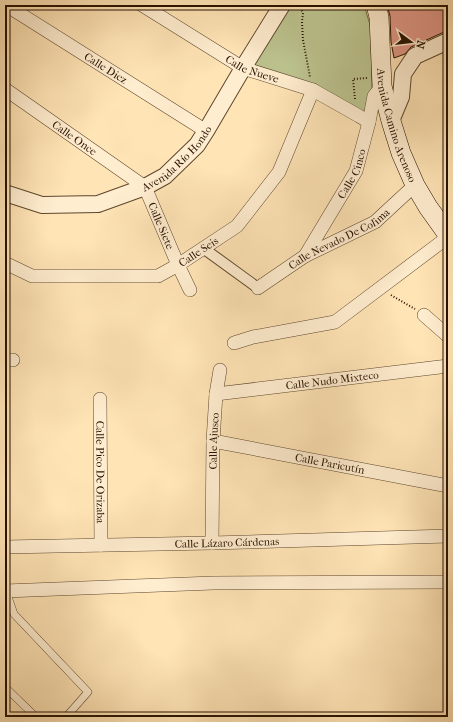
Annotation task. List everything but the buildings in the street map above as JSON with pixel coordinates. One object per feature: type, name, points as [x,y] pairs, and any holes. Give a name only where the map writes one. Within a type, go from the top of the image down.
[{"type":"main road","name":"Avenida Camino Arenoso","points":[[376,5],[379,17],[374,82],[415,185],[448,236]]},
{"type":"street","name":"Calle Diez","points":[[6,5],[206,131]]},
{"type":"street","name":"Calle Nueve","points":[[142,5],[243,68],[313,90],[369,122]]},
{"type":"street","name":"Avenida Río Hondo","points":[[5,193],[42,205],[98,204],[145,187],[165,176],[197,145],[282,5]]},
{"type":"street","points":[[391,122],[401,97],[403,74],[409,64],[415,56],[448,41]]},
{"type":"street","name":"Calle Cinco","points":[[306,256],[356,171],[369,122],[374,96],[374,82]]},
{"type":"street","name":"Calle Once","points":[[5,89],[145,187]]},
{"type":"street","name":"Calle Seis","points":[[5,263],[32,276],[158,276],[178,265],[237,226],[279,172],[313,90]]},
{"type":"street","name":"Calle Nevado De Colima","points":[[258,288],[306,256],[375,222],[415,185]]},
{"type":"street","name":"Calle Siete","points":[[145,187],[190,290]]},
{"type":"street","points":[[234,343],[253,337],[335,322],[448,236]]},
{"type":"street","points":[[203,248],[258,288]]},
{"type":"street","points":[[424,315],[448,336]]},
{"type":"street","name":"Calle Nudo Mixteco","points":[[216,394],[448,366]]},
{"type":"street","name":"Calle Ajusco","points":[[212,543],[213,441],[216,394],[220,370]]},
{"type":"street","name":"Calle Pico De Orizaba","points":[[100,399],[102,545]]},
{"type":"street","name":"Calle Paricutín","points":[[213,441],[448,486]]},
{"type":"street","name":"Calle Lázaro Cárdenas","points":[[5,547],[448,536]]},
{"type":"street","points":[[5,591],[213,583],[448,582]]},
{"type":"lane","points":[[5,591],[14,614],[88,692],[66,717]]},
{"type":"lane","points":[[5,686],[36,717]]},
{"type":"path","points":[[299,5],[303,14],[302,22],[304,40],[313,90]]},
{"type":"path","points":[[356,115],[353,79],[374,82]]},
{"type":"path","points":[[379,288],[424,315]]},
{"type":"green space","points":[[287,5],[364,5],[371,28],[372,87],[366,114],[249,65]]}]
